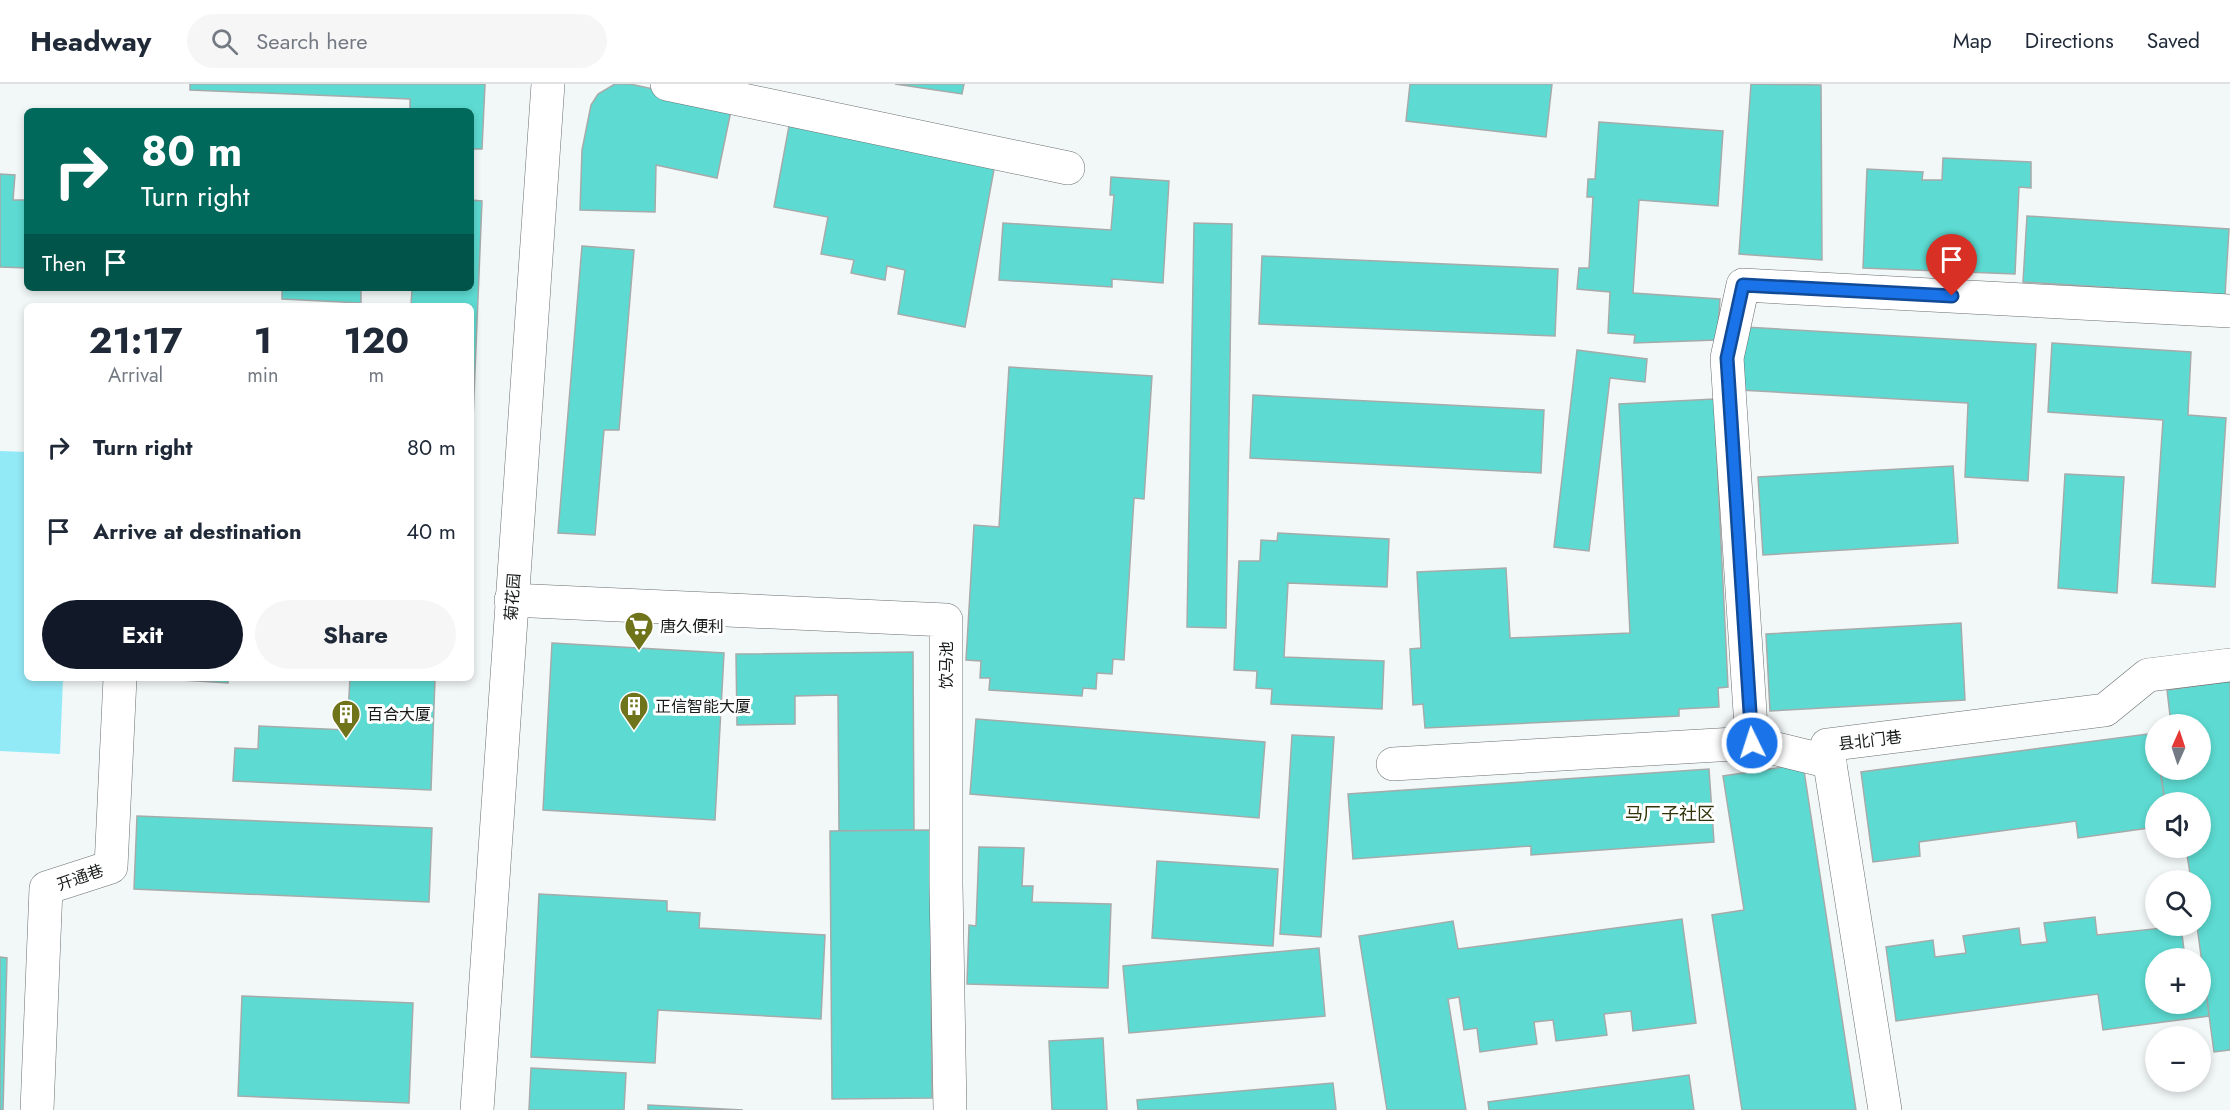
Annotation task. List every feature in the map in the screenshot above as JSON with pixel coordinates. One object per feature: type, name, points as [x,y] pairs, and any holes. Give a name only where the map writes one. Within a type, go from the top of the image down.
[{"type":"street","name":"菊花园","points":[[477,1110],[548,84]]},
{"type":"street","points":[[667,84],[1068,168]]},
{"type":"street","points":[[1752,743],[1727,358],[1743,285],[2230,311]]},
{"type":"street","name":"饮马池","points":[[511,600],[946,620],[946,872],[950,1110]]},
{"type":"street","name":"县北门巷","points":[[1886,1110],[1827,746],[2105,710],[2148,675],[2230,665]]},
{"type":"street","name":"开通巷","points":[[37,1110],[46,888],[111,867],[120,681]]},
{"type":"street","points":[[1393,764],[1752,743],[1830,762]]},
{"type":"shaded area","points":[[0,451],[24,452],[24,681],[63,681],[60,754],[0,751]]},
{"type":"building","points":[[190,84],[485,84],[482,149],[474,149],[474,108],[410,108],[410,99],[190,90]]},
{"type":"building","points":[[615,84],[630,84],[732,106],[717,178],[656,165],[655,212],[580,210],[582,150],[591,105],[598,94]]},
{"type":"building","points":[[895,84],[964,84],[962,94]]},
{"type":"building","points":[[1410,84],[1552,84],[1546,137],[1406,121]]},
{"type":"building","points":[[1751,84],[1821,85],[1822,260],[1739,254]]},
{"type":"building","points":[[1599,122],[1723,131],[1718,206],[1639,200],[1633,293],[1720,299],[1717,340],[1634,343],[1635,335],[1608,333],[1610,292],[1577,289],[1579,268],[1589,268],[1593,197],[1587,197],[1588,179],[1595,179]]},
{"type":"building","points":[[789,126],[995,164],[965,327],[898,314],[905,270],[887,266],[885,280],[851,273],[854,260],[821,254],[828,217],[774,207]]},
{"type":"building","points":[[1943,158],[2031,162],[2031,188],[2019,187],[2015,274],[1863,268],[1867,169],[1923,172],[1922,180],[1942,180]]},
{"type":"building","points":[[0,174],[15,175],[13,200],[24,200],[24,268],[0,267]]},
{"type":"building","points":[[1111,177],[1169,181],[1163,283],[1112,279],[1112,287],[999,280],[1003,223],[1111,230],[1114,195],[1110,195]]},
{"type":"building","points":[[474,200],[482,201],[474,396],[474,303],[411,303],[412,291],[474,291]]},
{"type":"building","points":[[2027,216],[2229,229],[2225,295],[2023,282]]},
{"type":"building","points":[[1194,223],[1232,224],[1226,628],[1187,627]]},
{"type":"building","points":[[582,246],[634,250],[619,430],[604,430],[595,535],[558,533]]},
{"type":"building","points":[[1262,256],[1558,269],[1555,336],[1259,324]]},
{"type":"building","points":[[282,291],[361,291],[361,303],[282,299]]},
{"type":"building","points":[[1744,327],[2036,344],[2028,481],[1965,477],[1968,403],[1740,390]]},
{"type":"building","points":[[2052,343],[2191,352],[2188,415],[2226,418],[2215,587],[2152,583],[2163,420],[2048,412]]},
{"type":"building","points":[[1577,350],[1647,359],[1645,382],[1610,378],[1589,551],[1554,547]]},
{"type":"building","points":[[1009,367],[1152,376],[1144,499],[1134,498],[1124,660],[1113,659],[1112,674],[1097,673],[1096,689],[1083,688],[1082,696],[989,690],[990,678],[980,678],[981,661],[966,660],[974,525],[999,527]]},
{"type":"building","points":[[1253,395],[1544,410],[1541,473],[1250,458]]},
{"type":"building","points":[[1714,399],[1728,687],[1718,688],[1719,707],[1679,709],[1679,716],[1425,728],[1423,704],[1413,705],[1410,649],[1421,648],[1417,572],[1506,568],[1510,638],[1630,633],[1619,404]]},
{"type":"building","points":[[1953,466],[1958,543],[1763,555],[1758,477]]},
{"type":"building","points":[[2065,474],[2124,477],[2117,593],[2058,588]]},
{"type":"building","points":[[1278,533],[1389,539],[1387,587],[1288,583],[1284,657],[1384,661],[1382,709],[1271,704],[1272,689],[1256,688],[1257,671],[1234,670],[1239,561],[1260,561],[1261,540],[1277,541]]},
{"type":"building","points":[[1961,623],[1965,700],[1770,711],[1766,634]]},
{"type":"building","name":"正信智能大厦","points":[[552,643],[724,653],[715,820],[543,810]]},
{"type":"building","points":[[913,652],[914,830],[839,831],[838,695],[795,696],[795,724],[737,725],[736,654]]},
{"type":"building","points":[[196,681],[228,681],[228,683]]},
{"type":"building","name":"百合大厦","points":[[350,681],[435,681],[431,790],[233,781],[235,748],[258,749],[259,726],[347,730]]},
{"type":"building","points":[[2230,681],[2230,1050],[2214,1052],[2209,1014],[2211,1014],[2211,948],[2200,948],[2198,936],[2211,936],[2211,870],[2189,870],[2188,858],[2211,858],[2211,792],[2163,792],[2162,780],[2211,780],[2211,714],[2170,714],[2167,690]]},
{"type":"building","points":[[976,719],[1265,742],[1259,818],[970,794]]},
{"type":"building","points":[[2145,734],[2145,780],[2162,780],[2163,792],[2145,792],[2145,829],[2078,838],[2076,821],[1919,842],[1920,856],[1873,862],[1861,772]]},
{"type":"building","points":[[1292,735],[1334,737],[1321,937],[1280,934]]},
{"type":"building","points":[[1803,764],[1856,1110],[1742,1110],[1712,915],[1744,910],[1723,776]]},
{"type":"building","points":[[1709,769],[1714,842],[1531,855],[1531,846],[1353,859],[1348,794]]},
{"type":"building","points":[[137,816],[432,828],[429,902],[134,889]]},
{"type":"building","points":[[930,830],[932,1098],[832,1099],[830,831]]},
{"type":"building","points":[[979,847],[1024,848],[1022,886],[1033,886],[1032,902],[1111,904],[1108,988],[967,984],[969,925],[976,926]]},
{"type":"building","points":[[1157,861],[1278,869],[1273,946],[1152,938]]},
{"type":"building","points":[[539,894],[667,901],[667,911],[700,913],[699,928],[825,935],[821,1019],[658,1010],[655,1063],[531,1057]]},
{"type":"building","points":[[2095,917],[2097,935],[2145,930],[2145,936],[2182,936],[2184,948],[2145,948],[2145,1014],[2209,1014],[2209,1016],[2103,1030],[2098,994],[1896,1021],[1886,947],[1933,940],[1935,957],[1966,953],[1963,936],[2019,928],[2021,945],[2047,942],[2044,923]]},
{"type":"building","points":[[1682,919],[1696,1023],[1633,1031],[1631,1011],[1604,1014],[1607,1035],[1556,1041],[1553,1020],[1534,1022],[1537,1044],[1480,1052],[1477,1028],[1464,1030],[1459,997],[1448,999],[1466,1110],[1387,1110],[1359,936],[1453,921],[1458,949]]},
{"type":"building","points":[[1319,948],[1325,1016],[1129,1033],[1123,966]]},
{"type":"building","points":[[0,957],[7,958],[3,1110],[0,1110]]},
{"type":"building","points":[[242,996],[413,1003],[409,1103],[238,1096]]},
{"type":"building","points":[[1103,1038],[1107,1110],[1052,1110],[1049,1041]]},
{"type":"building","points":[[531,1068],[626,1073],[624,1110],[529,1110]]},
{"type":"building","points":[[1689,1075],[1694,1110],[1489,1110],[1488,1102]]},
{"type":"building","points":[[1333,1083],[1336,1110],[1138,1110],[1137,1100]]},
{"type":"building","points":[[648,1105],[743,1110],[648,1110]]},
{"type":"place","name":"唐久便利","points":[[639,652]]},
{"type":"place","name":"正信智能大厦","points":[[634,732]]},
{"type":"place","name":"百合大厦","points":[[346,740]]},
{"type":"district","name":"马厂子社区","points":[[1670,814]]},
{"type":"route","points":[[1752,743],[1727,358],[1743,285],[1952,296]]}]
